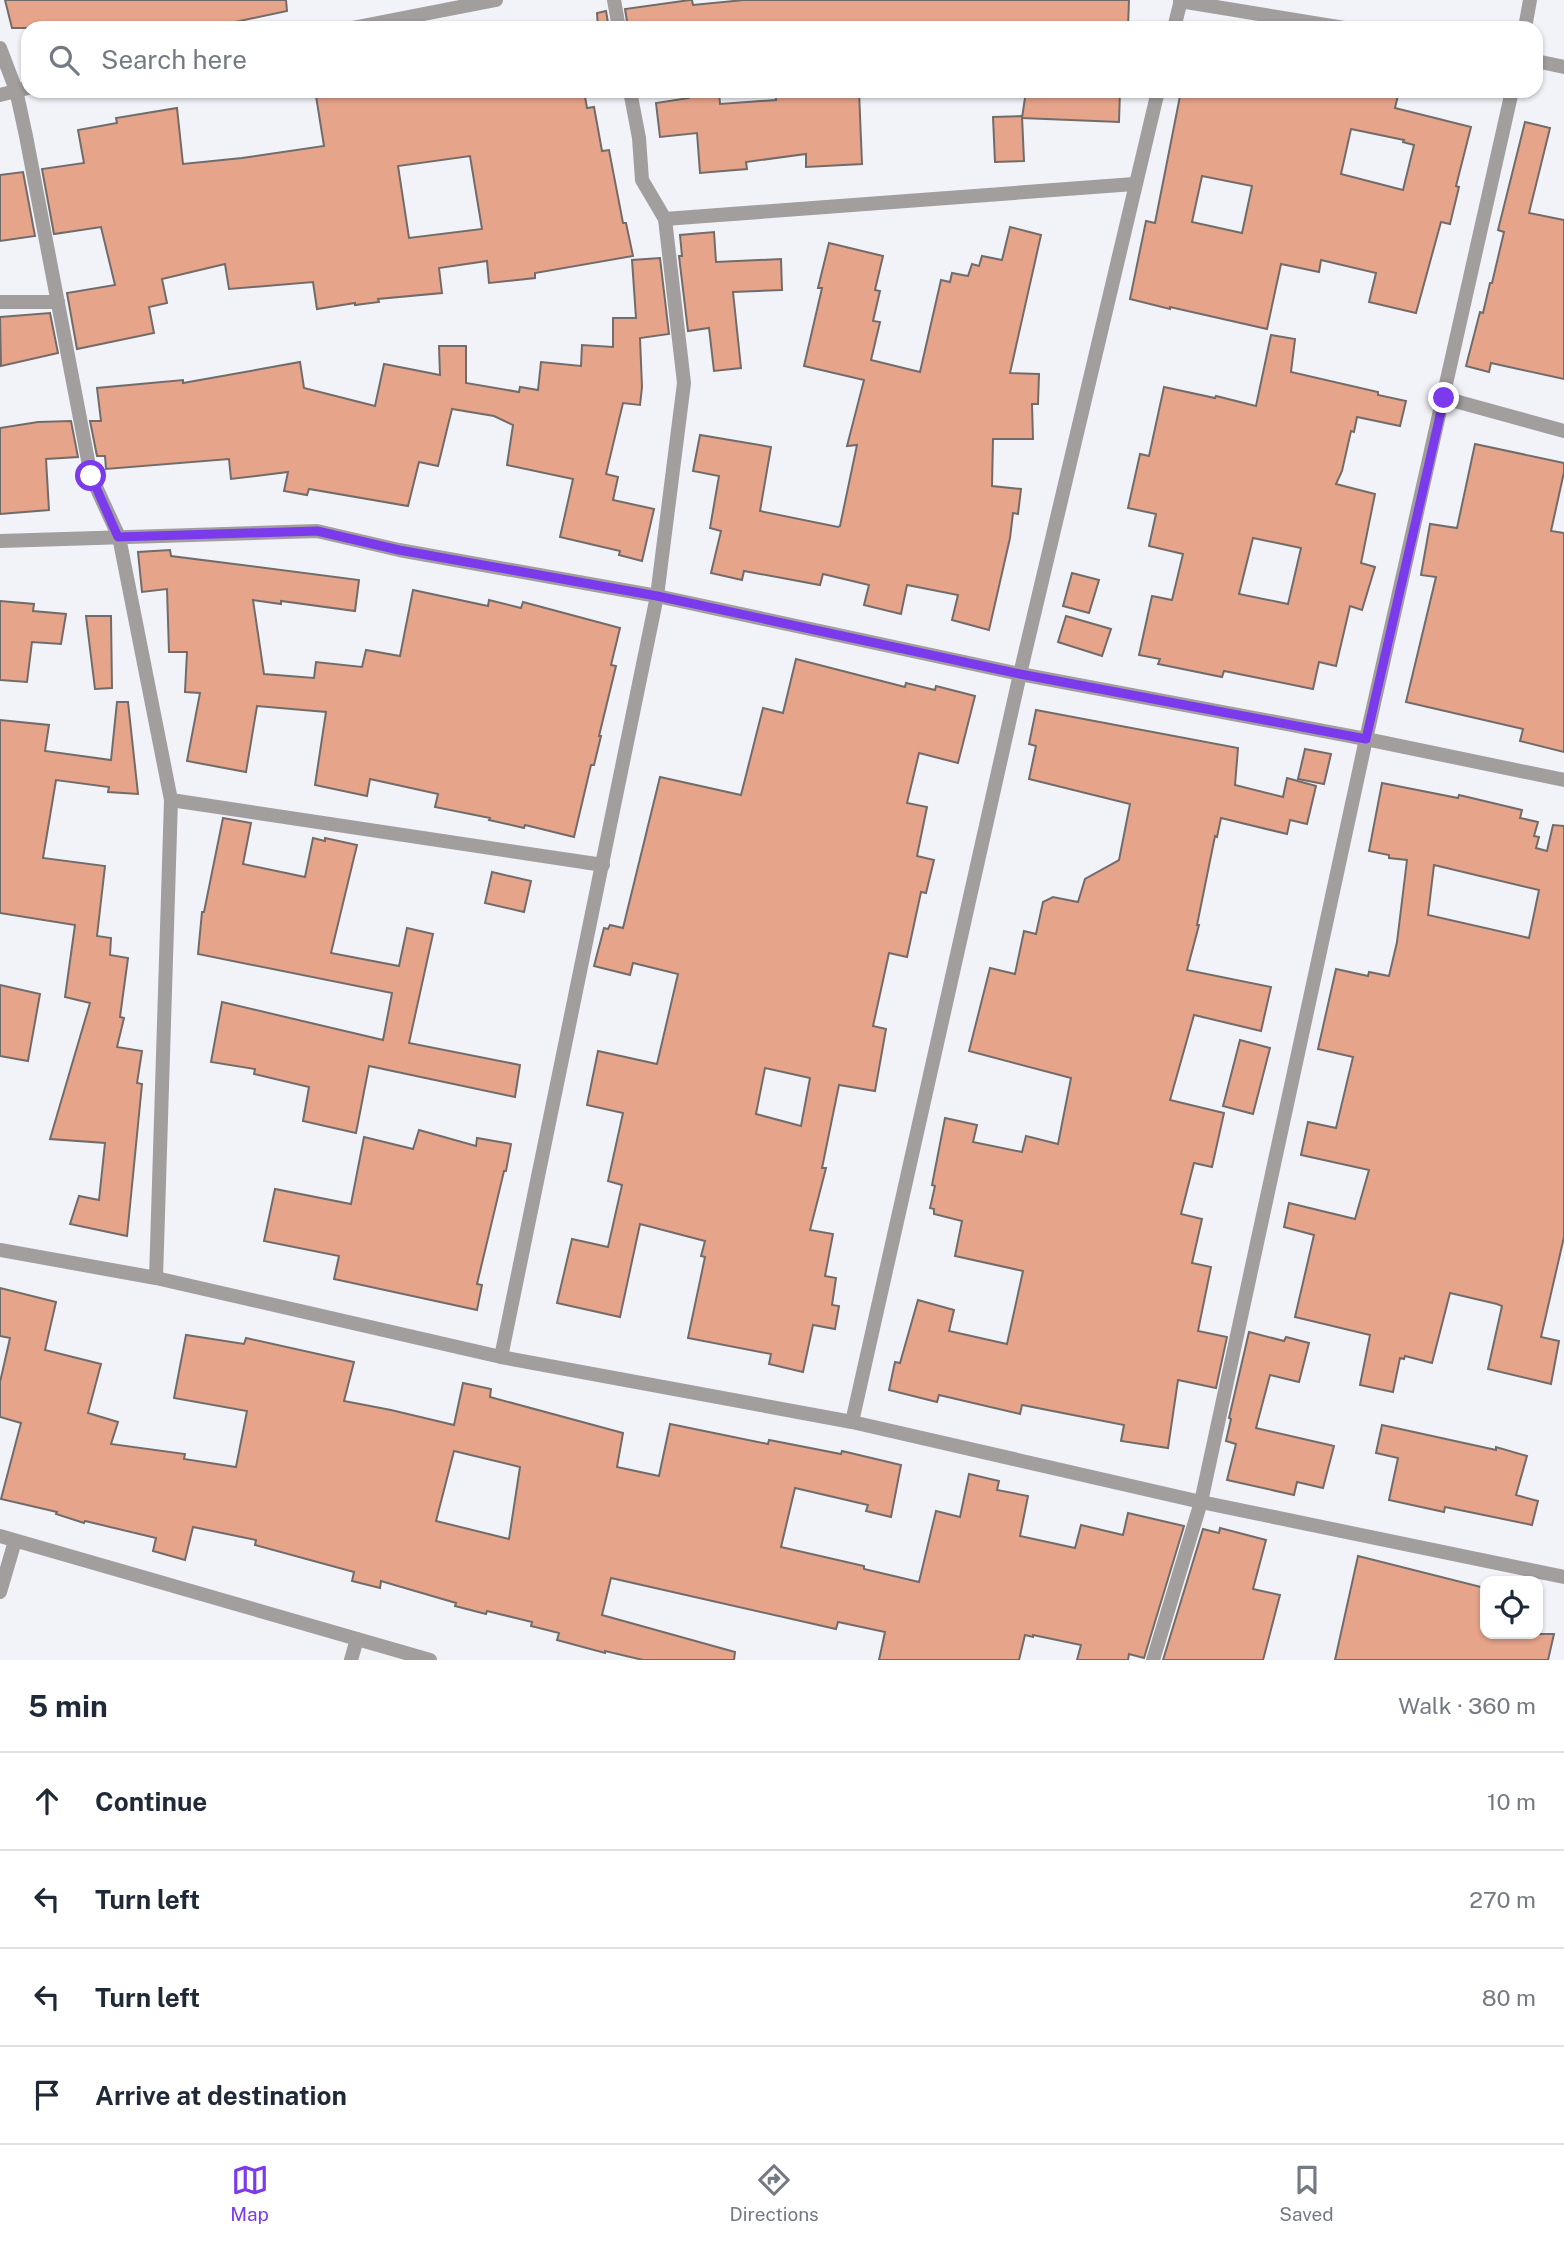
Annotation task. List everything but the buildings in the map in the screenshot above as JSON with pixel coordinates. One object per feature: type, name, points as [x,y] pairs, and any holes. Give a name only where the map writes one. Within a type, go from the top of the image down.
[{"type":"street","points":[[388,21],[496,0]]},
{"type":"street","points":[[614,0],[618,21]]},
{"type":"street","points":[[1526,21],[1530,0]]},
{"type":"street","points":[[1176,21],[1180,1],[1301,21]]},
{"type":"street","points":[[0,48],[21,87]]},
{"type":"street","points":[[1543,62],[1564,67]]},
{"type":"street","points":[[0,95],[21,89]]},
{"type":"street","points":[[24,98],[91,476],[118,537],[171,800],[156,1278]]},
{"type":"street","points":[[501,1357],[657,596],[684,383],[665,219],[642,180],[632,98]]},
{"type":"street","points":[[852,1422],[1020,674],[1156,98]]},
{"type":"street","points":[[1153,1660],[1201,1502],[1366,739],[1510,98]]},
{"type":"street","points":[[665,219],[1134,184]]},
{"type":"street","points":[[0,302],[58,302]]},
{"type":"street","points":[[1444,398],[1564,431]]},
{"type":"street","points":[[0,541],[317,531],[399,550],[657,596],[1020,674],[1366,739],[1564,780]]},
{"type":"street","points":[[171,800],[603,865]]},
{"type":"street","points":[[0,1250],[156,1278],[501,1357],[852,1422],[1201,1502],[1564,1577]]},
{"type":"street","points":[[0,1536],[430,1660]]},
{"type":"street","points":[[0,1592],[15,1541]]},
{"type":"street","points":[[351,1660],[358,1639]]},
{"type":"route","points":[[91,476],[118,537],[317,531],[399,550],[657,596],[1020,674],[1366,739],[1444,398]]}]
